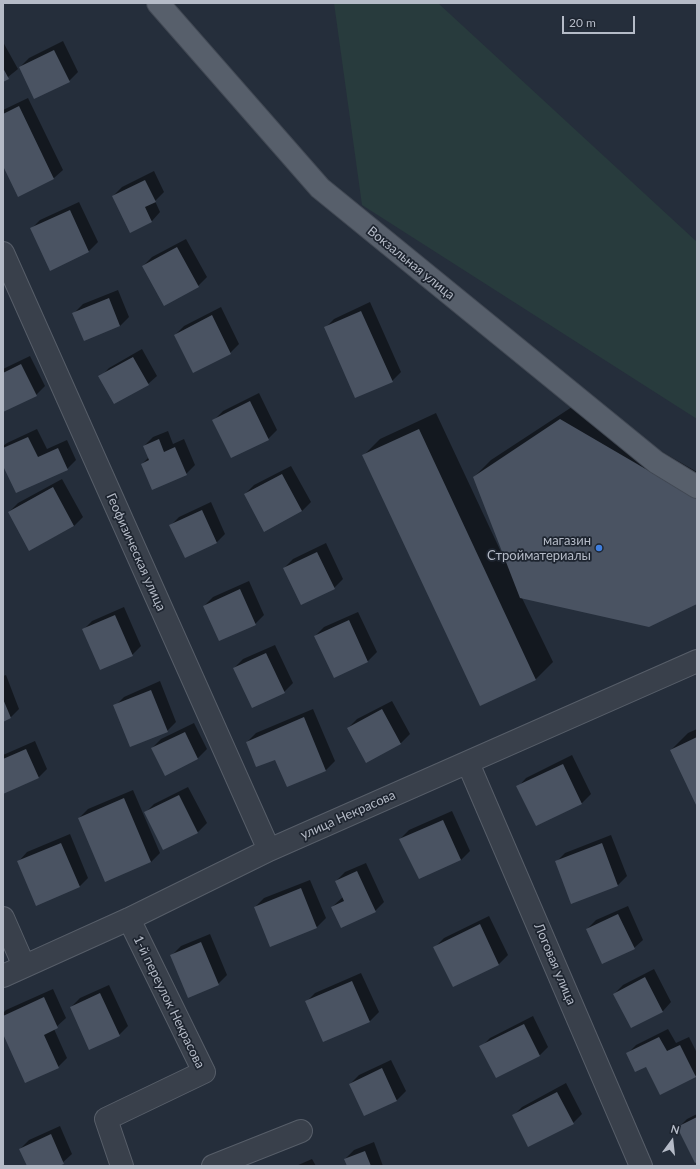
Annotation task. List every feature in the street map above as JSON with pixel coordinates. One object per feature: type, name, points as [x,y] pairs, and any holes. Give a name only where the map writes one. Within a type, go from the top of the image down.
[{"type":"main road","name":"Вокзальная улица","points":[[158,3],[320,188],[656,462],[697,487]]},
{"type":"street","name":"Геофизическая улица","points":[[3,253],[269,850]]},
{"type":"street","name":"улица Некрасова","points":[[3,976],[129,919],[269,850],[697,661]]},
{"type":"street","name":"Логовая улица","points":[[468,763],[641,1166]]},
{"type":"street","points":[[3,918],[24,966]]},
{"type":"street","name":"1-й переулок Некрасова","points":[[122,1166],[106,1119],[204,1072],[129,919]]},
{"type":"street","points":[[213,1166],[301,1131]]},
{"type":"shaded area","points":[[334,3],[438,3],[697,242],[697,419],[362,205]]},
{"type":"building","points":[[54,50],[70,82],[34,99],[19,67]]},
{"type":"building","points":[[3,68],[9,79],[3,82]]},
{"type":"building","points":[[19,106],[54,179],[18,197],[3,166],[3,114]]},
{"type":"building","points":[[145,180],[156,202],[145,207],[152,222],[130,233],[112,196]]},
{"type":"building","points":[[70,210],[89,252],[50,271],[30,228]]},
{"type":"building","points":[[177,247],[199,287],[164,306],[142,266]]},
{"type":"building","points":[[109,298],[120,326],[84,341],[72,313]]},
{"type":"building","points":[[361,311],[393,382],[355,398],[324,327]]},
{"type":"building","points":[[212,315],[231,354],[193,373],[174,335]]},
{"type":"building","points":[[133,357],[149,385],[114,404],[98,376]]},
{"type":"building","points":[[21,364],[37,396],[3,412],[3,373]]},
{"type":"building","points":[[250,401],[269,440],[231,458],[212,420]]},
{"type":"building","name":"магазин Стройматериалы","points":[[560,419],[697,499],[697,604],[649,627],[520,598],[473,477]]},
{"type":"building","points":[[419,429],[536,680],[480,706],[362,455]]},
{"type":"building","points":[[28,437],[38,457],[58,448],[68,470],[16,493],[3,466],[3,448]]},
{"type":"building","points":[[159,439],[164,452],[175,447],[187,475],[152,490],[141,464],[149,460],[143,446]]},
{"type":"building","points":[[282,474],[302,511],[264,532],[244,494]]},
{"type":"building","points":[[53,487],[74,526],[29,551],[8,512]]},
{"type":"building","points":[[202,510],[217,543],[185,558],[169,525]]},
{"type":"building","points":[[317,552],[335,589],[301,605],[283,568]]},
{"type":"building","points":[[240,589],[256,625],[219,641],[203,606]]},
{"type":"building","points":[[115,615],[133,656],[100,670],[82,629]]},
{"type":"building","points":[[349,620],[368,662],[334,678],[314,636]]},
{"type":"building","points":[[266,653],[285,693],[252,708],[233,668]]},
{"type":"building","points":[[151,690],[168,732],[130,747],[113,705]]},
{"type":"building","points":[[3,699],[11,718],[3,722]]},
{"type":"building","points":[[382,709],[401,744],[366,763],[347,728]]},
{"type":"building","points":[[304,717],[326,771],[287,787],[275,760],[256,767],[246,742]]},
{"type":"building","points":[[185,732],[198,759],[165,776],[151,748]]},
{"type":"building","points":[[697,737],[697,807],[670,750]]},
{"type":"building","points":[[26,749],[39,778],[3,794],[3,759]]},
{"type":"building","points":[[563,764],[582,804],[536,826],[516,786]]},
{"type":"building","points":[[179,795],[198,833],[163,850],[144,812]]},
{"type":"building","points":[[124,798],[151,862],[105,882],[78,818]]},
{"type":"building","points":[[443,820],[461,860],[419,879],[399,839]]},
{"type":"building","points":[[61,843],[80,887],[36,906],[17,861]]},
{"type":"building","points":[[602,843],[618,886],[571,904],[555,861]]},
{"type":"building","points":[[357,871],[376,912],[341,928],[331,907],[344,901],[335,881]]},
{"type":"building","points":[[301,888],[317,928],[270,947],[254,907]]},
{"type":"building","points":[[618,914],[635,949],[602,964],[586,929]]},
{"type":"building","points":[[480,924],[499,965],[453,987],[433,947]]},
{"type":"building","points":[[201,942],[219,985],[188,998],[170,955]]},
{"type":"building","points":[[645,977],[663,1012],[631,1028],[613,994]]},
{"type":"building","points":[[352,981],[370,1022],[323,1042],[305,1001]]},
{"type":"building","points":[[100,993],[120,1036],[89,1050],[70,1007]]},
{"type":"building","points":[[44,997],[58,1028],[44,1035],[59,1068],[25,1083],[3,1034],[3,1016]]},
{"type":"building","points":[[524,1024],[540,1056],[496,1078],[479,1046]]},
{"type":"building","points":[[659,1037],[667,1051],[680,1045],[696,1077],[660,1095],[646,1067],[635,1072],[626,1053]]},
{"type":"building","points":[[382,1068],[397,1101],[364,1116],[349,1084]]},
{"type":"building","points":[[557,1092],[574,1124],[528,1147],[512,1115]]},
{"type":"building","points":[[697,1117],[697,1162],[695,1163],[677,1127]]},
{"type":"building","points":[[51,1134],[64,1164],[59,1166],[27,1166],[19,1149]]},
{"type":"building","points":[[365,1151],[371,1166],[347,1166],[344,1159]]},
{"type":"place","name":"магазин Стройматериалы","points":[[599,548]]}]
